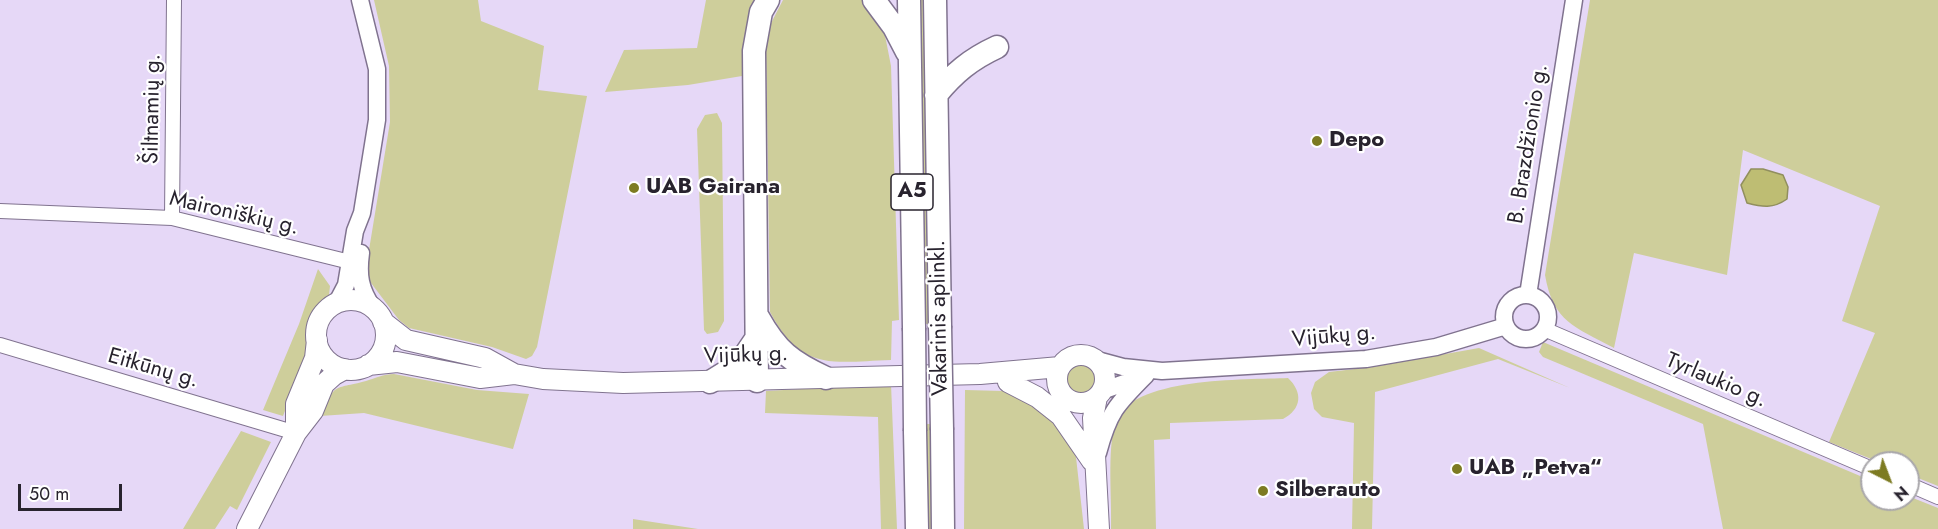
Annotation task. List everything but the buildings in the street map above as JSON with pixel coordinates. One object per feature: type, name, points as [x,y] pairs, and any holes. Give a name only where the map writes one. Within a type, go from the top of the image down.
[{"type":"highway","points":[[757,381],[754,51],[761,12],[768,0]]},
{"type":"highway","points":[[874,0],[894,27],[909,56]]},
{"type":"highway","name":"Vakarinis aplinkl.","points":[[909,0],[917,529]]},
{"type":"highway","name":"Vakarinis aplinkl.","points":[[935,0],[943,529]]},
{"type":"highway","points":[[936,95],[957,70],[997,47]]},
{"type":"highway","points":[[758,326],[784,355],[826,378]]},
{"type":"highway","points":[[710,382],[739,364],[758,326]]},
{"type":"main road","points":[[247,529],[296,433],[313,411],[324,384],[345,369],[368,365],[376,359],[385,342],[378,315],[355,301],[336,304],[321,319],[315,358],[296,404],[296,433]]},
{"type":"main road","name":"Vijūkų g.","points":[[378,315],[406,340],[485,358],[514,374]]},
{"type":"main road","points":[[317,340],[326,359],[345,369]]},
{"type":"main road","points":[[1094,465],[1079,419],[1057,382],[1060,368],[1072,356],[1081,355],[1097,360],[1105,375],[1093,418],[1099,529]]},
{"type":"main road","name":"Vijūkų g.","points":[[368,365],[397,362],[480,378],[514,374],[581,381],[710,382],[980,374],[1060,368]]},
{"type":"main road","name":"Vijūkų g.","points":[[980,374],[1008,382],[1041,385],[1066,398]]},
{"type":"main road","points":[[1008,382],[1037,397],[1061,416],[1094,465]]},
{"type":"main road","points":[[1066,398],[1083,403],[1100,394]]},
{"type":"street","name":"Šiltnamių g.","points":[[172,218],[174,0]]},
{"type":"street","points":[[360,0],[377,69],[378,91],[377,120],[362,213],[355,231],[354,266],[361,287],[378,315]]},
{"type":"street","name":"B. Brazdžionio g.","points":[[1528,295],[1574,0]]},
{"type":"street","name":"Maironiškių g.","points":[[0,211],[172,218],[354,266]]},
{"type":"street","points":[[336,304],[354,266]]},
{"type":"street","points":[[1528,295],[1536,297],[1546,308],[1548,315],[1544,329],[1527,339],[1511,333],[1504,318],[1508,304],[1514,298],[1528,295]]},
{"type":"street","name":"Vijūkų g.","points":[[1097,360],[1154,373],[1366,359],[1436,347],[1506,326]]},
{"type":"street","name":"Tyrlaukio g.","points":[[1544,329],[1860,464]]},
{"type":"street","name":"Eitkūnų g.","points":[[0,345],[296,433]]},
{"type":"street","points":[[1094,465],[1105,426],[1116,405],[1154,373]]},
{"type":"street","name":"Vijūkų g.","points":[[1100,394],[1154,373]]},
{"type":"street","points":[[1920,489],[1938,497]]},
{"type":"green space","points":[[374,0],[478,0],[481,21],[544,46],[538,90],[587,96],[537,347],[532,356],[526,359],[492,347],[409,328],[399,320],[368,279],[369,250],[390,122],[389,66]]},
{"type":"green space","points":[[706,0],[756,0],[750,17],[742,76],[688,85],[605,92],[624,50],[697,48]]},
{"type":"green space","points":[[783,0],[865,0],[883,25],[891,66],[899,320],[892,321],[891,360],[835,362],[806,354],[794,345],[782,331],[770,312],[766,51],[769,27]]},
{"type":"green space","points":[[917,0],[925,0],[930,324],[922,324]]},
{"type":"green space","points":[[1590,0],[1938,0],[1938,486],[1920,479],[1920,451],[1860,451],[1860,455],[1829,442],[1875,333],[1842,321],[1880,206],[1743,150],[1727,275],[1634,253],[1614,348],[1577,328],[1560,313],[1549,291],[1545,275]]},
{"type":"green space","points":[[717,113],[722,123],[724,321],[718,332],[707,334],[704,330],[697,129],[705,115]]},
{"type":"green space","points":[[318,269],[330,286],[329,295],[312,314],[307,326],[307,355],[283,416],[263,410],[299,324]]},
{"type":"green space","points":[[1543,342],[1860,476],[1860,511],[1920,511],[1920,501],[1938,508],[1938,529],[1723,529],[1703,424],[1543,357],[1539,352]]},
{"type":"green space","points":[[1479,348],[1570,388],[1498,359],[1375,392],[1372,529],[1352,529],[1354,423],[1322,417],[1314,409],[1311,393],[1315,382],[1329,372],[1372,367]]},
{"type":"green space","points":[[1081,365],[1091,369],[1095,379],[1091,389],[1081,393],[1071,389],[1067,379],[1071,369]]},
{"type":"green space","points":[[394,374],[477,390],[529,394],[513,449],[364,413],[320,416],[329,397],[336,389]]},
{"type":"green space","points":[[1288,378],[1296,389],[1298,400],[1294,410],[1283,419],[1170,423],[1170,439],[1154,440],[1156,529],[1111,529],[1111,448],[1115,424],[1124,408],[1142,397],[1165,389],[1191,384]]},
{"type":"green space","points":[[891,384],[897,529],[881,529],[878,417],[765,413],[766,391]]},
{"type":"green space","points":[[965,390],[1003,391],[1027,399],[1066,433],[1076,457],[1084,529],[964,529]]},
{"type":"green space","points":[[925,424],[932,424],[934,529],[927,529]]},
{"type":"green space","points":[[241,431],[271,442],[237,510],[230,506],[215,529],[183,529]]},
{"type":"green space","points":[[633,519],[698,529],[633,529]]},
{"type":"shaded area","points":[[1751,169],[1763,169],[1783,175],[1788,187],[1787,199],[1767,206],[1747,203],[1741,185]]},
{"type":"place","name":"Depo","points":[[1317,141]]},
{"type":"place","name":"UAB Gairana","points":[[634,188]]},
{"type":"place","name":"UAB „Petva“","points":[[1457,469]]},
{"type":"place","name":"Silberauto","points":[[1263,491]]}]
